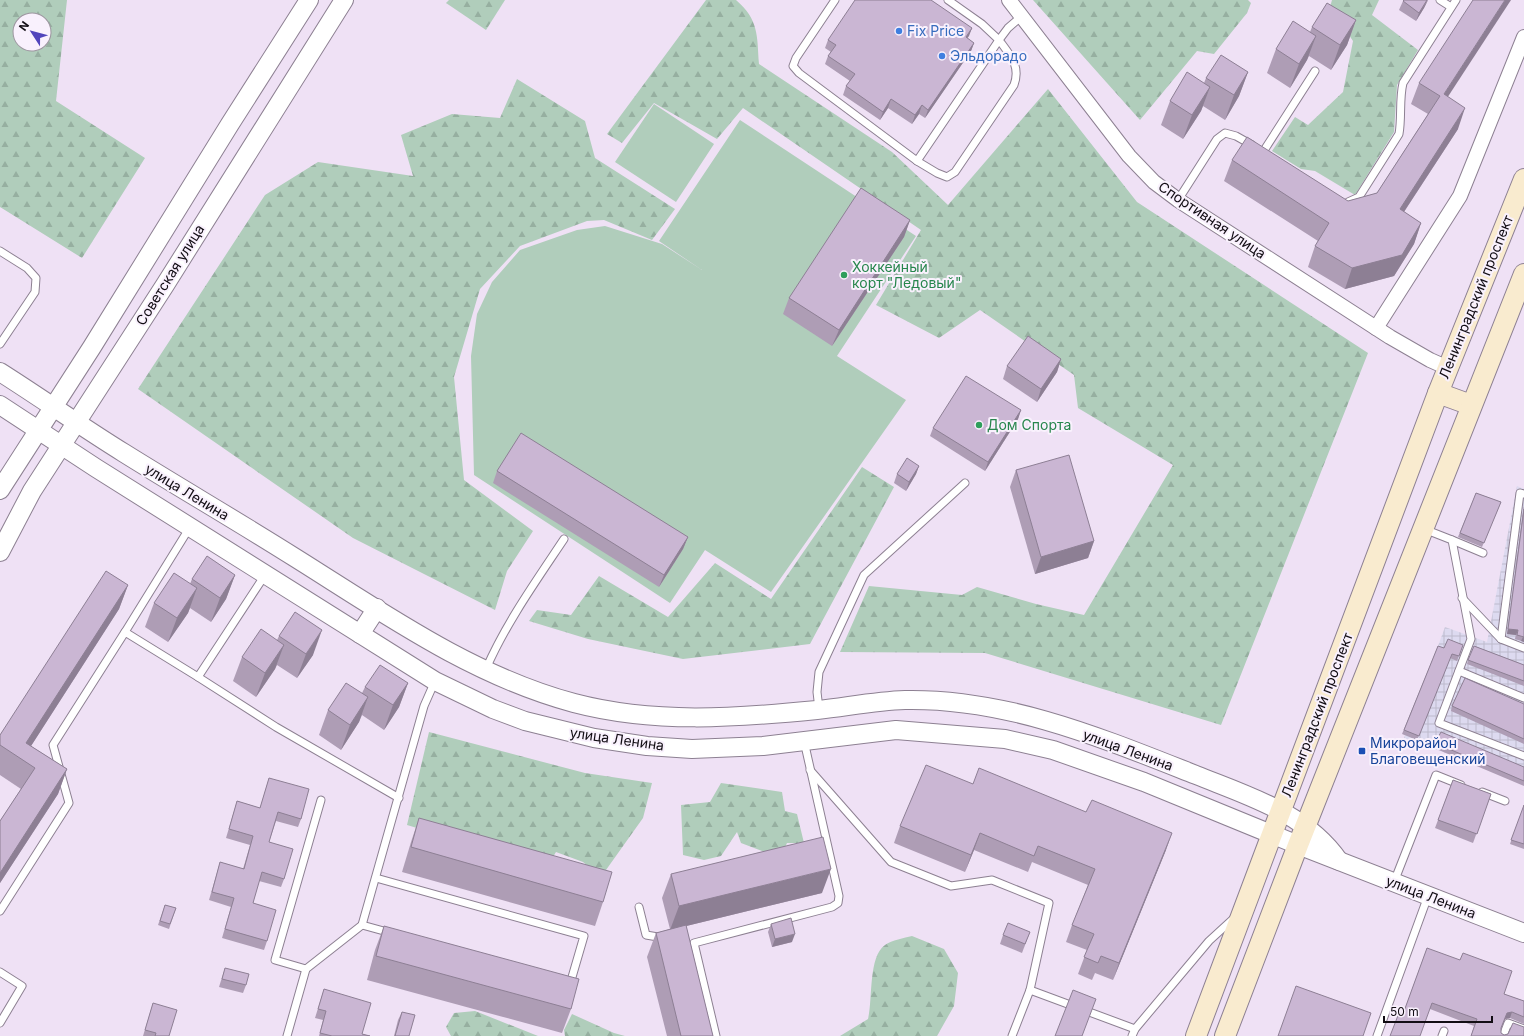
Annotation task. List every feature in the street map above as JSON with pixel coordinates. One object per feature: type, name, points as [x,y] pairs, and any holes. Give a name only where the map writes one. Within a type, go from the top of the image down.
[{"type":"main road","name":"Ленинградский проспект","points":[[1196,1036],[1438,393],[1524,179]]},
{"type":"main road","name":"Ленинградский проспект","points":[[1225,1036],[1298,845],[1524,274]]},
{"type":"main road","name":"Ленинградский проспект","points":[[1438,393],[1471,405]]},
{"type":"street","name":"Советская улица","points":[[0,490],[309,0]]},
{"type":"street","name":"Советская улица","points":[[0,552],[32,491],[165,285],[344,0]]},
{"type":"street","name":"Спортивная улица","points":[[1009,0],[1129,156],[1154,182],[1178,200],[1376,328],[1430,360],[1448,368]]},
{"type":"street","points":[[1376,328],[1460,196],[1524,37]]},
{"type":"street","name":"улица Ленина","points":[[0,372],[121,451],[424,637],[486,669],[545,694],[575,703],[643,715],[683,718],[722,718],[819,710],[894,701],[975,704],[1033,716],[1155,759],[1281,811],[1306,825],[1327,845],[1339,861]]},
{"type":"street","name":"улица Ленина","points":[[0,406],[61,446],[435,681],[474,701],[525,721],[560,731],[603,740],[646,746],[692,749],[763,746],[896,730],[1005,739],[1053,750],[1144,782],[1298,845],[1524,933]]},
{"type":"street","points":[[360,634],[377,608]]},
{"type":"street","points":[[894,701],[896,730]]},
{"type":"lane","points":[[835,0],[796,58],[793,66],[799,73],[917,161],[947,177],[954,172],[1014,85],[1018,75],[1016,67],[999,40],[982,24],[948,0]]},
{"type":"lane","points":[[1440,0],[1451,7]]},
{"type":"lane","points":[[1339,200],[1350,203],[1359,197],[1399,134],[1401,124],[1401,93],[1403,83],[1456,0]]},
{"type":"lane","points":[[917,161],[999,40],[1008,28],[1022,16]]},
{"type":"lane","points":[[1178,200],[1217,139],[1225,134],[1236,136],[1266,154],[1315,71]]},
{"type":"lane","points":[[0,251],[27,268],[36,278],[35,292],[0,344]]},
{"type":"lane","points":[[819,710],[817,692],[819,672],[864,575],[965,483]]},
{"type":"lane","points":[[1502,639],[1520,493],[1524,494]]},
{"type":"lane","points":[[0,911],[69,803],[53,745],[126,632],[190,526]]},
{"type":"lane","points":[[1423,529],[1483,553]]},
{"type":"lane","points":[[486,669],[494,651],[531,589],[564,539]]},
{"type":"lane","points":[[1452,540],[1471,639],[1439,723],[1524,756]]},
{"type":"lane","points":[[198,677],[266,574]]},
{"type":"lane","points":[[1462,598],[1502,639],[1524,648]]},
{"type":"lane","points":[[126,632],[276,727],[399,798]]},
{"type":"lane","points":[[1459,671],[1524,698]]},
{"type":"lane","points":[[287,1036],[306,969],[362,925],[424,706],[435,681]]},
{"type":"lane","points":[[716,1036],[690,942],[832,907],[838,903],[840,896],[804,741]]},
{"type":"lane","points":[[810,770],[891,862],[951,886],[992,880],[1049,903],[1030,990],[1012,1036]]},
{"type":"lane","points":[[1394,883],[1436,776],[1505,801]]},
{"type":"lane","points":[[306,969],[275,960],[321,800]]},
{"type":"lane","points":[[376,878],[584,936],[571,984],[564,982]]},
{"type":"lane","points":[[1377,1036],[1428,896]]},
{"type":"lane","points":[[639,907],[646,935],[673,939]]},
{"type":"lane","points":[[1030,990],[1133,1033],[1209,942],[1242,911]]},
{"type":"lane","points":[[362,925],[400,935]]},
{"type":"lane","points":[[0,972],[22,986],[0,1023]]},
{"type":"lane","points":[[1504,1036],[1508,1023],[1524,1029]]},
{"type":"shaded area","points":[[1517,486],[1524,489],[1524,781],[1404,738],[1445,627],[1487,642]]},
{"type":"green space","points":[[0,0],[67,0],[56,101],[145,158],[82,258],[0,207]]},
{"type":"green space","points":[[449,0],[505,0],[486,30],[446,3]]},
{"type":"green space","points":[[706,0],[736,0],[744,7],[753,21],[757,36],[759,64],[892,152],[948,205],[1048,89],[1137,202],[1368,353],[1221,725],[985,653],[840,652],[869,586],[962,595],[977,587],[1036,604],[1084,615],[1173,465],[1078,408],[1074,375],[980,310],[939,338],[876,305],[921,230],[743,108],[717,139],[654,103],[622,143],[607,134]]},
{"type":"green space","points":[[1033,0],[1248,0],[1251,3],[1247,13],[1214,54],[1197,51],[1140,120]]},
{"type":"green space","points":[[1332,0],[1379,0],[1372,15],[1418,50],[1397,85],[1394,132],[1355,195],[1315,171],[1301,169],[1272,151],[1295,117],[1308,125],[1343,92],[1353,41],[1330,7]]},
{"type":"green space","points":[[517,79],[585,121],[595,158],[675,209],[652,240],[604,220],[587,221],[520,246],[480,289],[454,377],[464,480],[533,531],[507,571],[495,610],[353,538],[138,389],[265,195],[318,162],[413,176],[401,135],[452,114],[500,118]]},
{"type":"green space","points":[[654,104],[714,144],[676,202],[615,162]]},
{"type":"green space","points":[[740,120],[916,236],[837,356],[906,400],[771,592],[705,550],[670,603],[474,475],[471,356],[477,314],[492,282],[520,250],[577,230],[605,226],[662,244],[702,270],[659,241]]},
{"type":"green space","points":[[862,467],[894,487],[810,644],[683,659],[588,639],[529,621],[537,610],[571,615],[599,576],[668,617],[715,563],[771,599]]},
{"type":"green space","points":[[429,732],[585,773],[652,783],[643,818],[601,877],[583,862],[556,852],[547,867],[407,825]]},
{"type":"green space","points":[[721,783],[782,792],[785,811],[797,814],[804,843],[787,843],[780,858],[741,843],[737,832],[721,856],[704,860],[683,855],[681,805],[710,802]]},
{"type":"green space","points":[[912,936],[944,949],[958,973],[954,1006],[937,1036],[840,1036],[868,1019],[873,968],[880,951],[885,945],[891,942]]},
{"type":"green space","points":[[475,1011],[538,1036],[451,1036],[446,1027],[454,1013]]},
{"type":"green space","points":[[572,1014],[614,1033],[625,1036],[565,1036],[564,1030]]},
{"type":"building","points":[[855,0],[931,0],[972,28],[966,37],[974,43],[928,110],[922,105],[915,115],[891,99],[883,112],[846,86],[855,74],[828,56],[836,45],[828,40]]},
{"type":"building","points":[[1427,0],[1419,13],[1403,1]]},
{"type":"building","points":[[1473,0],[1505,0],[1444,94],[1465,108],[1400,209],[1421,223],[1402,255],[1352,268],[1315,246],[1329,223],[1232,160],[1247,137],[1348,201],[1377,193],[1440,96],[1419,83]]},
{"type":"building","points":[[1327,3],[1356,20],[1340,45],[1312,27]]},
{"type":"building","points":[[1293,21],[1316,36],[1299,64],[1276,49]]},
{"type":"building","points":[[1221,55],[1248,72],[1234,95],[1206,78]]},
{"type":"building","points":[[1187,72],[1210,87],[1192,115],[1170,101]]},
{"type":"building","name":"Хоккейный корт \"Ледовый\"","points":[[861,188],[910,220],[839,330],[789,298]]},
{"type":"building","points":[[1028,336],[1061,359],[1041,389],[1007,366]]},
{"type":"building","name":"Дом Спорта","points":[[966,376],[1021,410],[988,462],[933,428]]},
{"type":"building","points":[[521,433],[688,537],[664,575],[497,471]]},
{"type":"building","points":[[1069,455],[1094,541],[1041,557],[1016,470]]},
{"type":"building","points":[[907,458],[919,466],[909,482],[897,474]]},
{"type":"building","points":[[1476,493],[1501,502],[1484,543],[1460,533]]},
{"type":"building","points":[[1524,509],[1524,637],[1517,635],[1518,630],[1508,629]]},
{"type":"building","points":[[207,556],[235,575],[220,598],[192,579]]},
{"type":"building","points":[[106,571],[128,585],[26,743],[67,769],[0,873],[0,821],[35,768],[0,745],[0,735]]},
{"type":"building","points":[[174,573],[197,588],[177,618],[154,603]]},
{"type":"building","points":[[295,612],[322,630],[306,654],[279,636]]},
{"type":"building","points":[[261,629],[284,645],[265,673],[242,657]]},
{"type":"building","points":[[1448,639],[1463,645],[1459,656],[1452,654],[1419,736],[1404,730],[1438,646],[1444,648]]},
{"type":"building","points":[[1474,646],[1524,665],[1524,681],[1468,660]]},
{"type":"building","points":[[380,665],[408,683],[393,705],[365,687]]},
{"type":"building","points":[[1465,678],[1524,704],[1524,739],[1452,706]]},
{"type":"building","points":[[346,683],[368,697],[350,725],[328,710]]},
{"type":"building","points":[[1441,732],[1524,767],[1524,781],[1435,743]]},
{"type":"building","points":[[926,765],[973,784],[979,768],[1086,812],[1092,800],[1172,833],[1119,963],[1101,956],[1098,963],[1084,957],[1094,934],[1072,925],[1095,869],[1038,846],[1034,856],[980,833],[971,855],[900,826]]},
{"type":"building","points":[[269,778],[309,789],[301,819],[278,812],[269,842],[293,849],[284,879],[262,872],[253,903],[276,910],[267,941],[225,929],[234,898],[212,892],[220,862],[244,869],[253,836],[229,829],[237,801],[260,808]]},
{"type":"building","points":[[1453,780],[1491,794],[1477,834],[1438,820]]},
{"type":"building","points":[[1524,805],[1524,844],[1511,840]]},
{"type":"building","points":[[419,818],[612,872],[603,902],[411,847]]},
{"type":"building","points":[[823,837],[831,869],[679,906],[671,874]]},
{"type":"building","points":[[165,905],[176,908],[170,924],[160,921]]},
{"type":"building","points":[[791,918],[795,934],[775,939],[771,924]]},
{"type":"building","points":[[1008,923],[1030,932],[1025,944],[1003,935]]},
{"type":"building","points":[[686,925],[713,1036],[681,1036],[656,933]]},
{"type":"building","points":[[384,926],[579,979],[571,1009],[376,956]]},
{"type":"building","points":[[1427,948],[1460,960],[1463,953],[1512,971],[1504,994],[1524,1001],[1524,1017],[1512,1012],[1507,1013],[1501,1028],[1501,1033],[1504,1035],[1508,1034],[1513,1023],[1524,1027],[1524,1036],[1471,1036],[1477,1019],[1432,1003],[1420,1036],[1390,1036],[1399,1013],[1403,1014]]},
{"type":"building","points":[[225,968],[249,974],[246,985],[222,979]]},
{"type":"building","points":[[1296,986],[1371,1013],[1363,1036],[1278,1036]]},
{"type":"building","points":[[324,989],[371,1003],[362,1034],[370,1036],[332,1036],[320,1033],[326,1011],[318,1009]]},
{"type":"building","points":[[1073,990],[1096,999],[1082,1036],[1055,1036]]},
{"type":"building","points":[[153,1003],[177,1010],[169,1036],[155,1036],[156,1033],[145,1030]]},
{"type":"building","points":[[402,1012],[415,1015],[409,1036],[395,1036]]},
{"type":"place","name":"Fix Price","points":[[899,31]]},
{"type":"place","name":"Эльдорадо","points":[[942,56]]},
{"type":"place","name":"Хоккейный корт \"Ледовый\"","points":[[844,275]]},
{"type":"place","name":"Дом Спорта","points":[[979,425]]},
{"type":"place","name":"Микрорайон Благовещенский","points":[[1362,751]]}]
